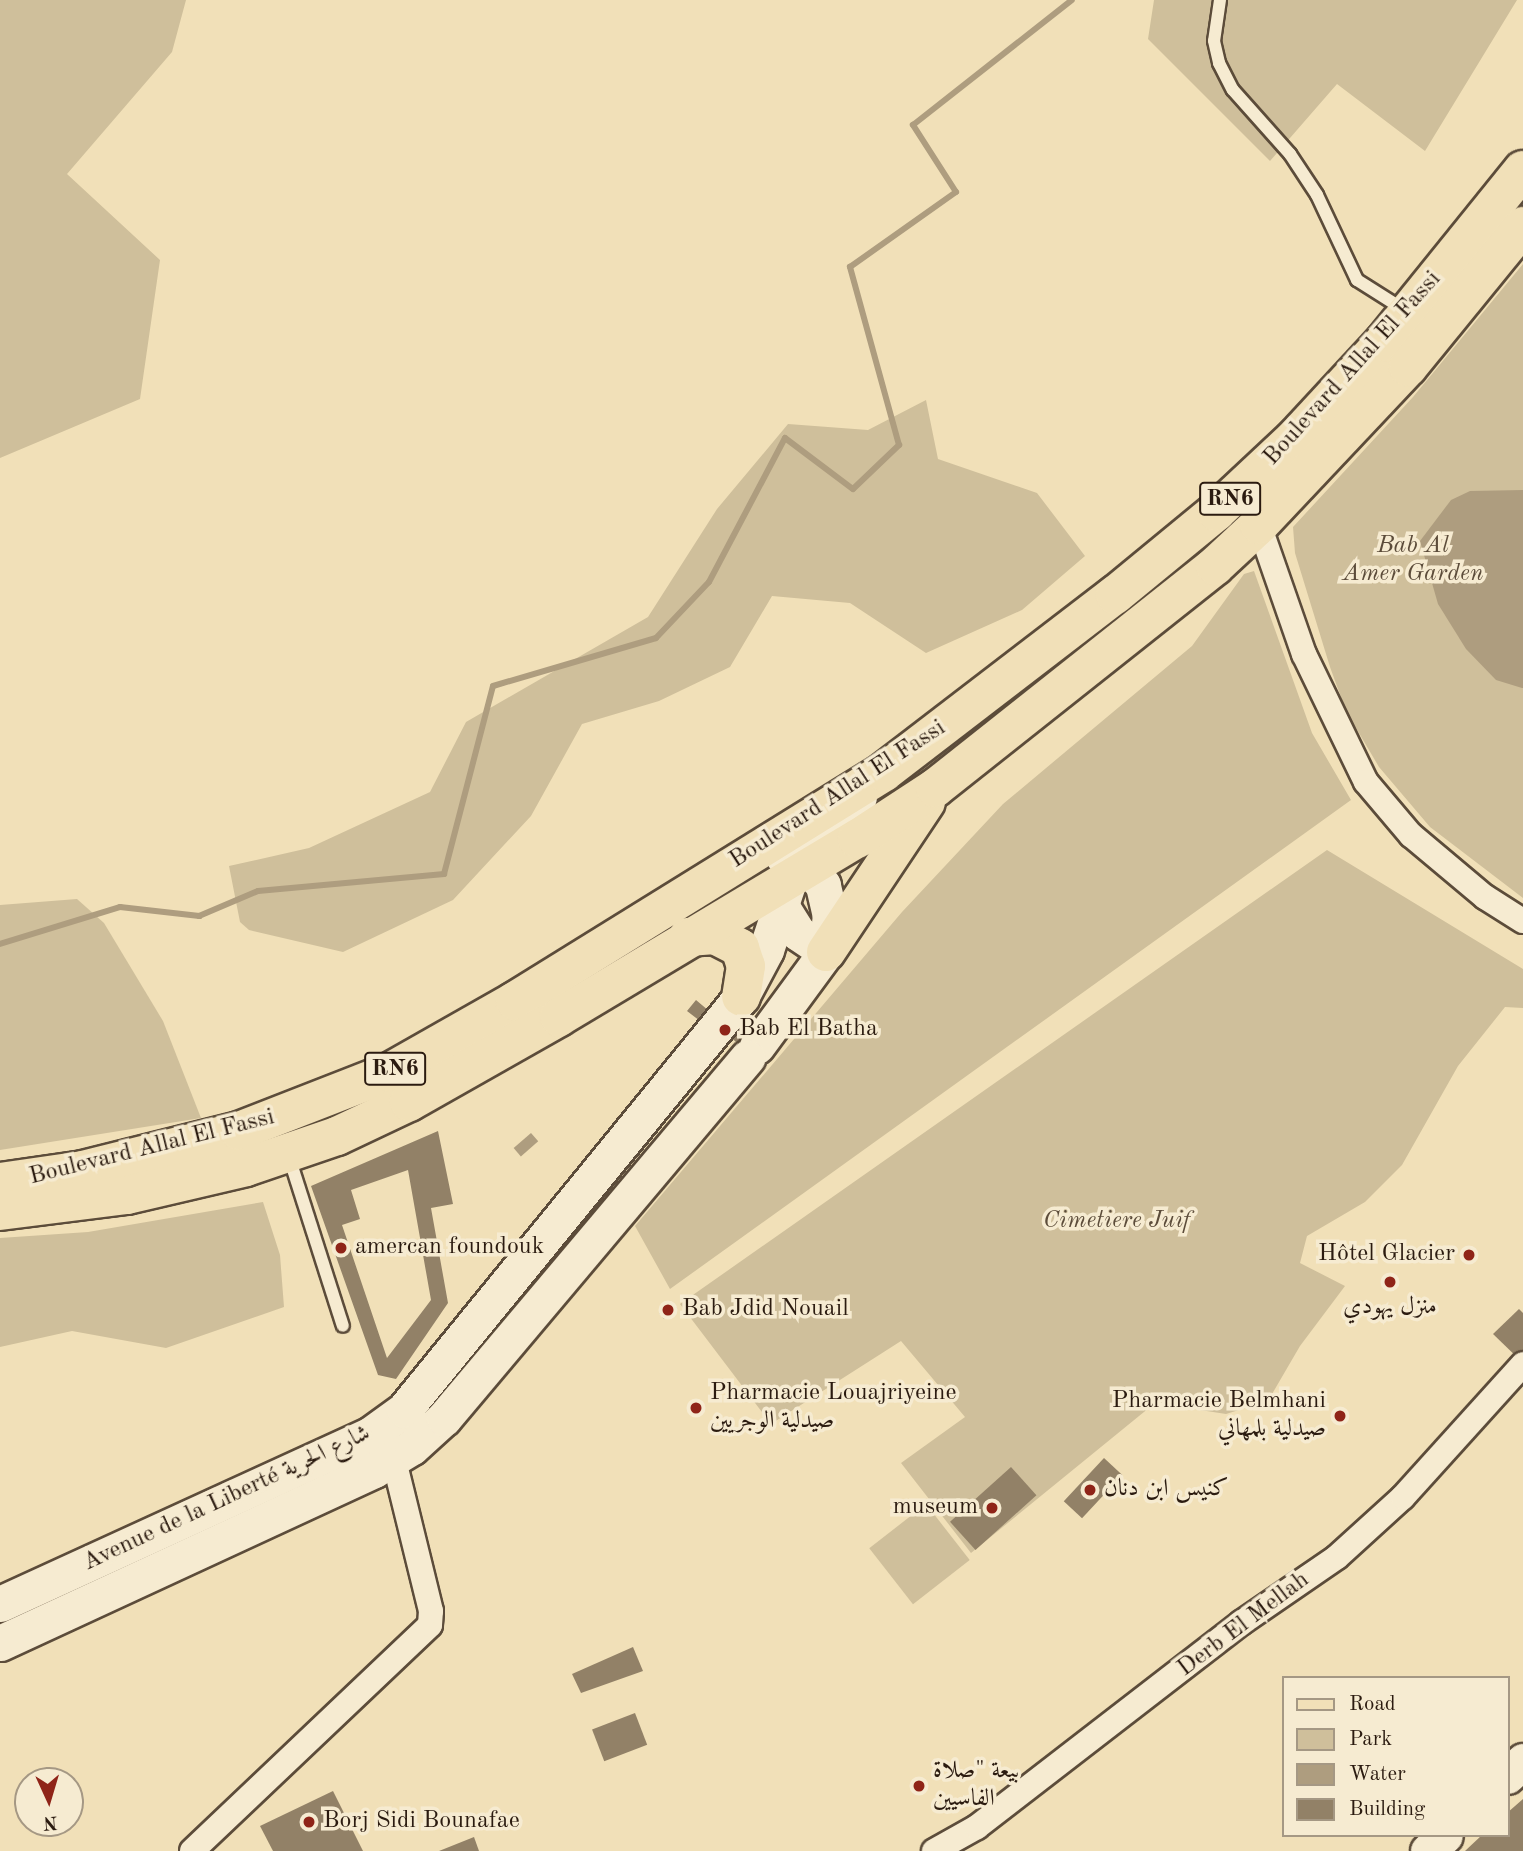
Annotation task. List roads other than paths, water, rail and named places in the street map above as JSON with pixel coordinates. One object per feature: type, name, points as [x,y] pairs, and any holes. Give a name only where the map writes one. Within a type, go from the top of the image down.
[{"type":"main road","name":"Boulevard Allal El Fassi","points":[[0,1211],[91,1202],[242,1149],[390,1072],[515,1001],[884,772],[1014,675],[1216,512],[1295,438],[1408,312],[1523,170]]},
{"type":"main road","name":"Boulevard Allal El Fassi","points":[[0,1182],[242,1149],[288,1153],[409,1102],[559,1017],[688,937],[793,878],[935,788],[1214,566],[1259,525],[1408,367],[1523,226]]},
{"type":"main road","name":"Avenue de la Liberté شارع الحرية","points":[[0,1604],[359,1440],[394,1419],[424,1388],[741,997],[762,960],[793,878],[884,772]]},
{"type":"main road","points":[[826,952],[935,788]]},
{"type":"main road","points":[[748,854],[827,895],[826,952]]},
{"type":"main road","points":[[793,878],[798,933],[826,952]]},
{"type":"main road","points":[[688,937],[715,935],[740,947],[746,966],[741,997]]},
{"type":"main road","name":"Avenue de la Liberté شارع الحرية","points":[[0,1643],[394,1460],[444,1418],[752,1052],[826,952]]},
{"type":"main road","points":[[1509,1774],[1523,1761]]},
{"type":"main road","points":[[1428,1851],[1443,1837]]},
{"type":"street","points":[[1259,525],[1304,654],[1366,782],[1411,835],[1485,897],[1523,921]]},
{"type":"street","name":"Derb El Mellah","points":[[934,1851],[977,1827],[1241,1623],[1337,1557],[1403,1497],[1523,1364]]},
{"type":"street","points":[[192,1851],[430,1625],[431,1611],[394,1460]]},
{"type":"lane","points":[[1220,0],[1214,41],[1219,63],[1233,90],[1304,174],[1357,280],[1408,312]]},
{"type":"lane","points":[[288,1153],[343,1326]]},
{"type":"water","points":[[1523,490],[1522,688],[1496,680],[1466,649],[1438,604],[1420,541],[1451,500],[1470,491]]},
{"type":"water","points":[[531,1133],[538,1141],[521,1156],[514,1148]]},
{"type":"waterway","points":[[0,944],[120,907],[199,916],[258,891],[444,874],[493,686],[656,638],[709,582],[785,438],[853,489],[899,445],[850,267],[956,192],[913,125],[1072,0]]},
{"type":"place","name":"Bab El Batha","points":[[725,1030]]},
{"type":"place","name":"amercan foundouk","points":[[341,1248]]},
{"type":"place","name":"Hôtel Glacier","points":[[1469,1255]]},
{"type":"place","name":"منزل يهودي","points":[[1390,1282]]},
{"type":"place","name":"Bab Jdid Nouail","points":[[668,1310]]},
{"type":"place","name":"Pharmacie Louajriyeine صيدلية الوجريين","points":[[696,1408]]},
{"type":"place","name":"Pharmacie Belmhani صيدلية بلمهاني","points":[[1340,1416]]},
{"type":"place","name":"كنيس ابن دنان","points":[[1090,1490]]},
{"type":"place","name":"museum","points":[[992,1508]]},
{"type":"place","name":"بيعة \"صلاة الفاسيين","points":[[919,1786]]},
{"type":"place","name":"Borj Sidi Bounafae","points":[[309,1822]]},
{"type":"park label","name":"Bab Al Amer Garden","points":[[1413,561]]},
{"type":"park label","name":"Cimetiere Juif","points":[[1117,1222]]}]
